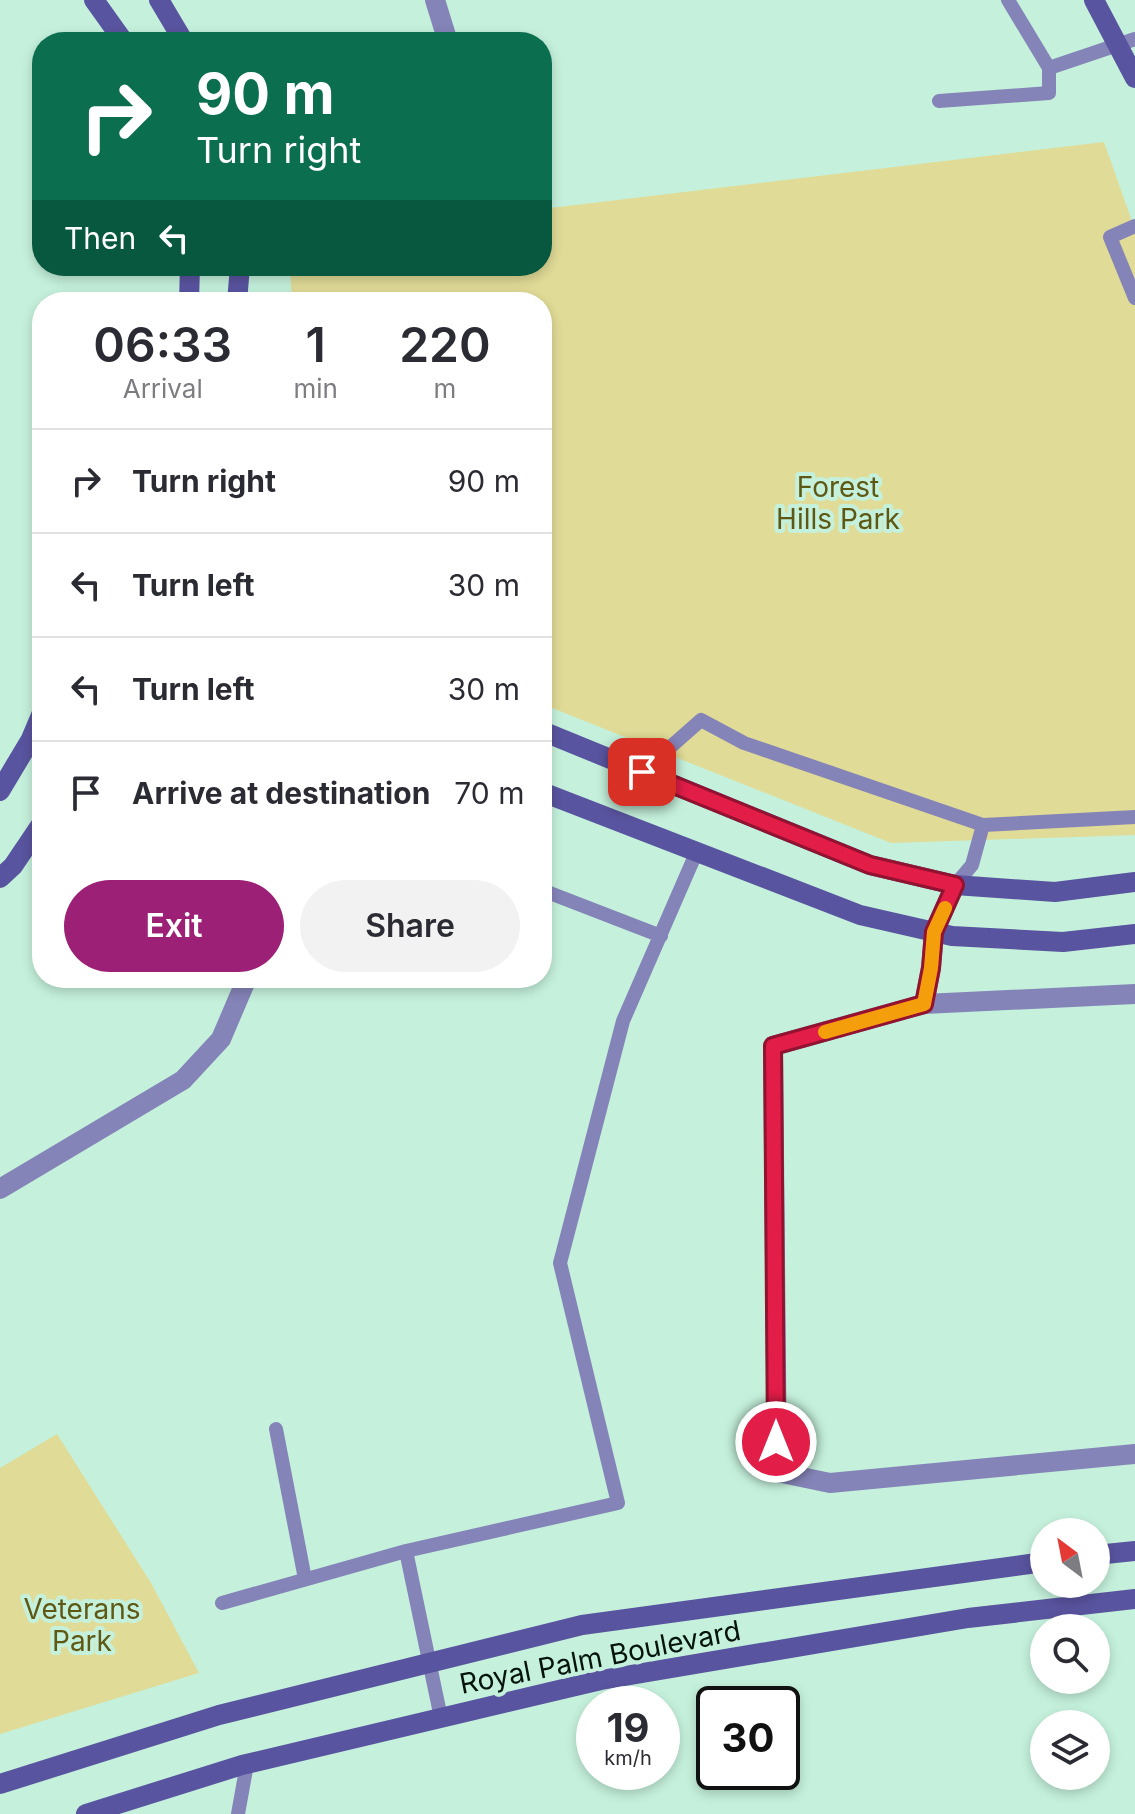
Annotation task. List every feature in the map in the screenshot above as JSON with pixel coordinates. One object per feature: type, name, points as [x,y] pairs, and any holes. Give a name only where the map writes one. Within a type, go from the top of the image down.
[{"type":"main road","points":[[94,0],[117,32]]},
{"type":"main road","points":[[159,0],[178,32]]},
{"type":"main road","points":[[1094,0],[1126,41],[1135,78]]},
{"type":"main road","points":[[552,735],[870,865],[955,885],[1055,892],[1135,882]]},
{"type":"main road","points":[[0,791],[32,737]]},
{"type":"main road","points":[[552,796],[860,915],[952,936],[1063,942],[1135,934]]},
{"type":"main road","points":[[0,878],[13,866],[32,838]]},
{"type":"main road","points":[[1110,1554],[1135,1551]]},
{"type":"main road","name":"Royal Palm Boulevard","points":[[0,1784],[219,1715],[582,1625],[1030,1564]]},
{"type":"main road","name":"Royal Palm Boulevard","points":[[86,1814],[247,1764],[601,1680],[968,1618],[1135,1599]]},
{"type":"street","points":[[435,0],[445,32]]},
{"type":"street","points":[[924,1004],[934,932],[955,885]]},
{"type":"street","points":[[0,1189],[183,1080],[221,1039],[243,988]]},
{"type":"street","points":[[1135,994],[924,1004],[773,1046],[777,1472],[830,1483],[1135,1454]]},
{"type":"lane","points":[[939,101],[1049,93],[1049,68],[1008,0]]},
{"type":"lane","points":[[1049,68],[1126,41]]},
{"type":"lane","points":[[1135,226],[1110,237],[1135,298]]},
{"type":"lane","points":[[642,772],[701,720],[744,743],[983,825],[1135,817]]},
{"type":"lane","points":[[955,885],[972,865],[983,825]]},
{"type":"lane","points":[[222,1603],[406,1551],[618,1503],[560,1263],[623,1021],[697,851]]},
{"type":"lane","points":[[552,894],[661,936]]},
{"type":"lane","points":[[276,1429],[305,1579]]},
{"type":"lane","points":[[406,1551],[441,1718]]},
{"type":"lane","points":[[238,1814],[247,1764]]},
{"type":"green space","name":"Forest Hills Park","points":[[1104,142],[1135,230],[1135,835],[891,843],[552,708],[552,292],[291,292],[291,276],[552,276],[552,208]]},
{"type":"green space","name":"Veterans Park","points":[[57,1434],[151,1583],[199,1673],[0,1734],[0,1468]]},
{"type":"slow traffic","points":[[825,1032],[924,1004],[934,932],[945,908]]},
{"type":"route","points":[[642,772],[870,865],[955,885],[934,932],[924,1004],[773,1046],[776,1442]]}]
